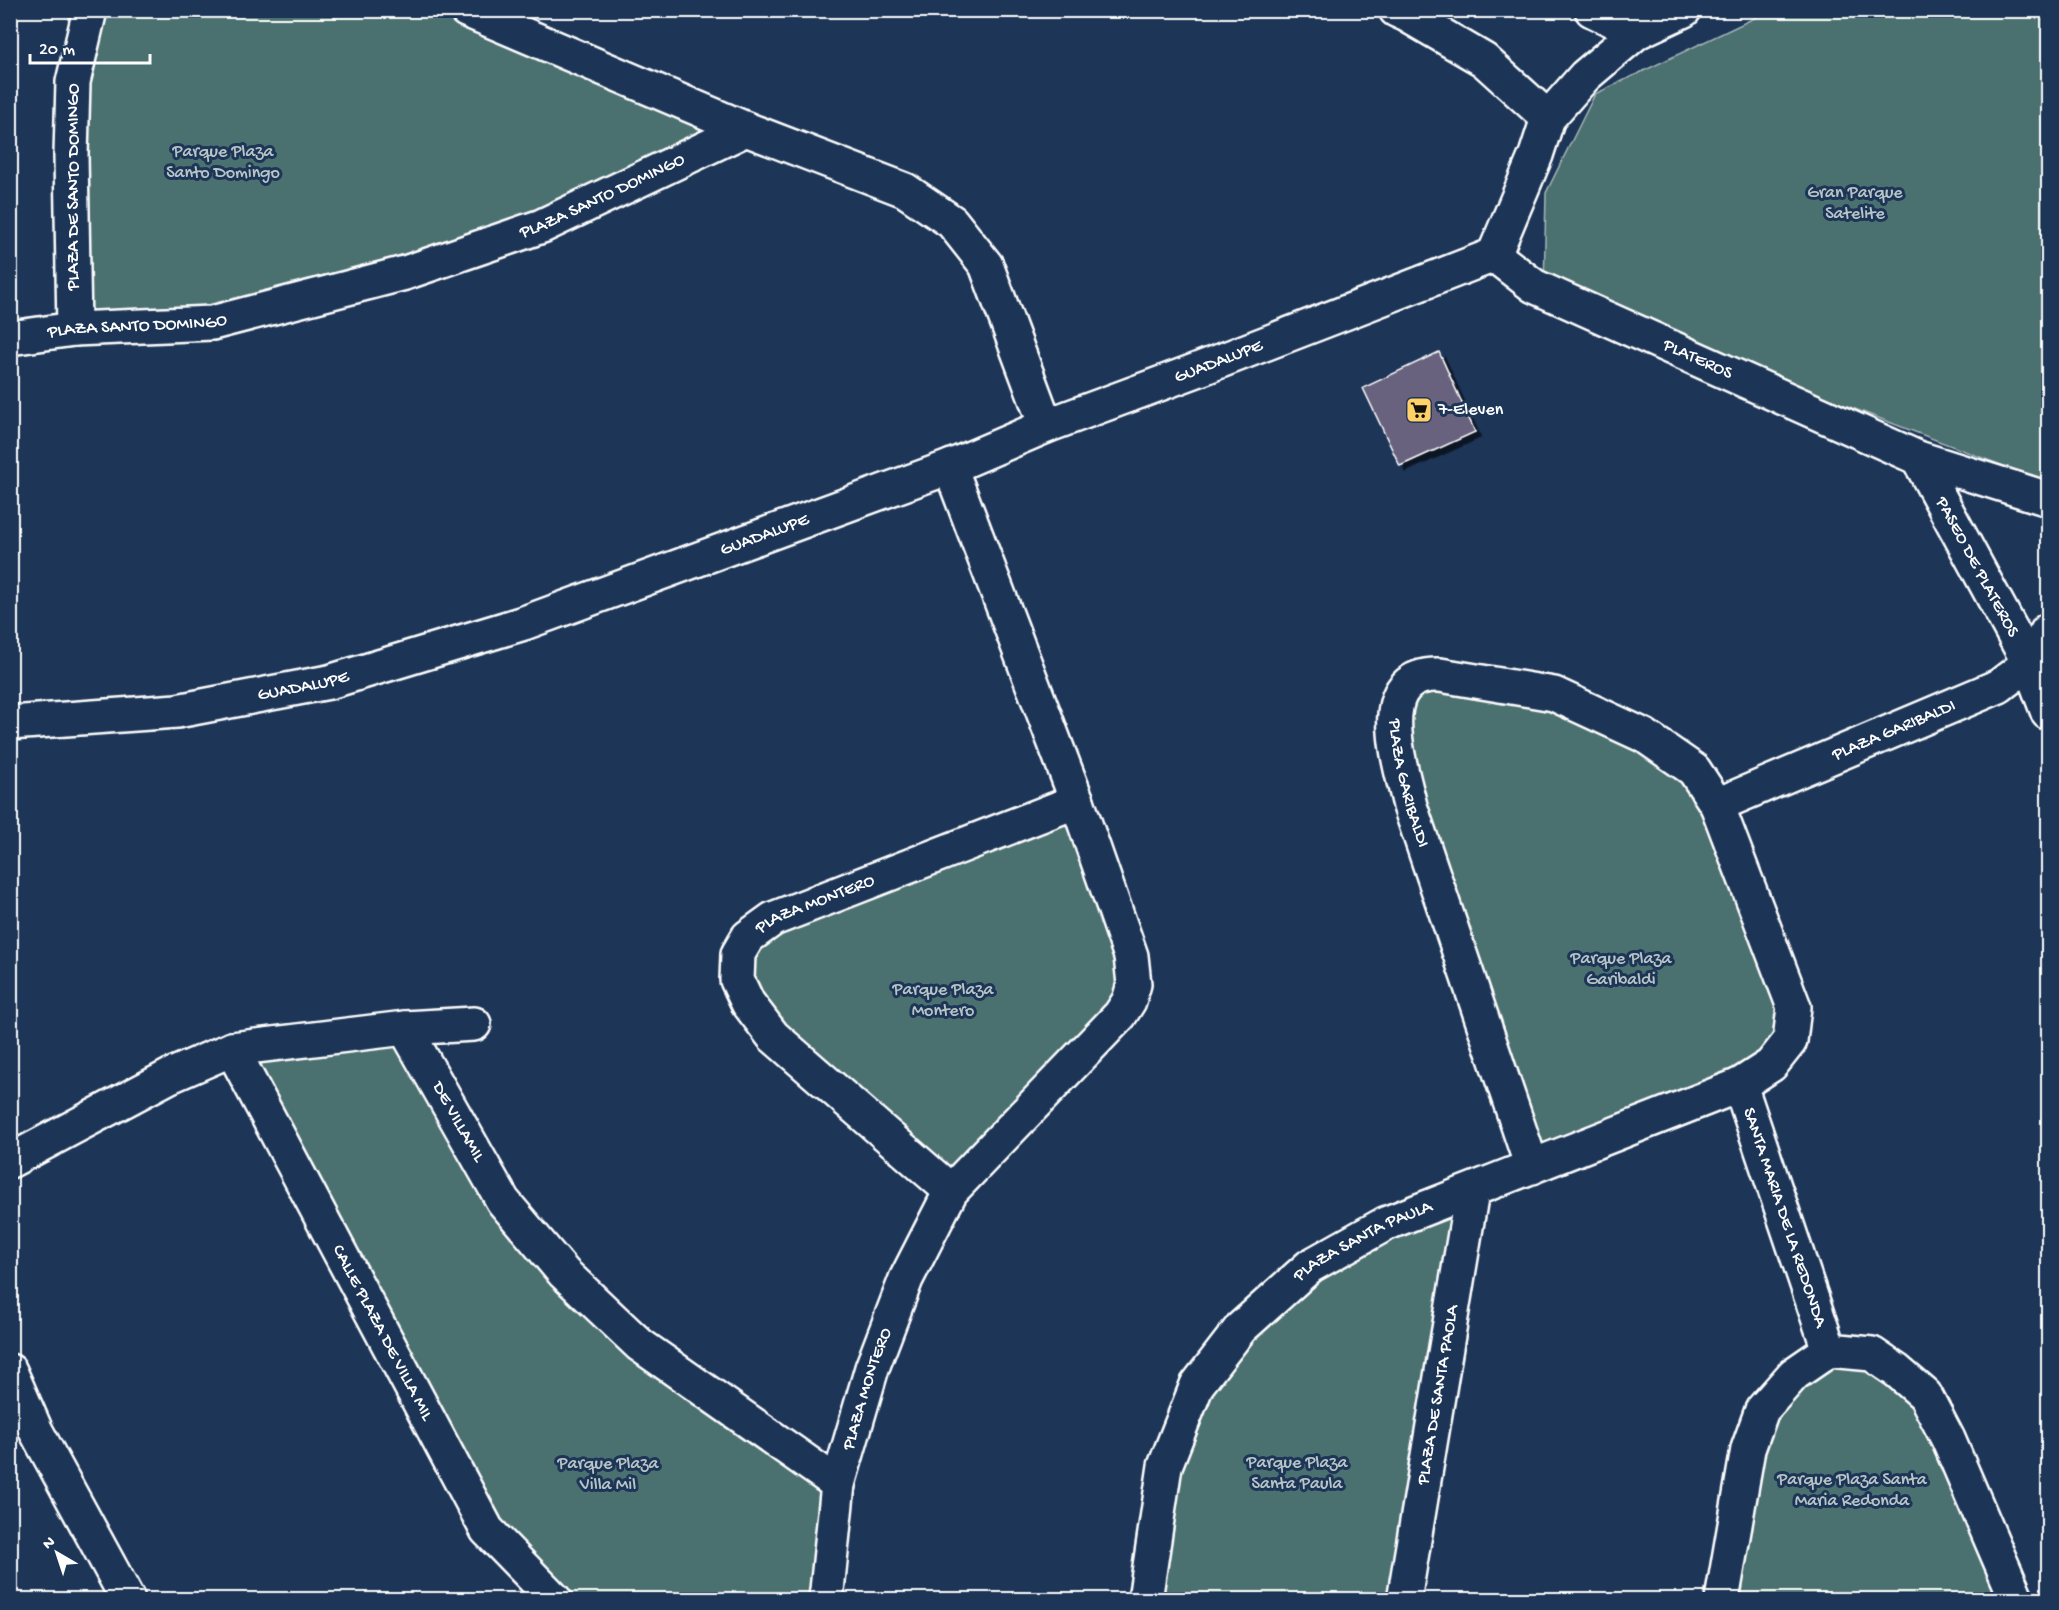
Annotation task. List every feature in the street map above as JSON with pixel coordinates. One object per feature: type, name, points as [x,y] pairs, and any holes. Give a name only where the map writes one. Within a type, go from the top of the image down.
[{"type":"street","name":"PLAZA DE SANTO DOMINGO","points":[[74,329],[71,155],[73,81],[90,10]]},
{"type":"street","points":[[466,10],[746,129],[905,190],[952,222],[986,265],[1046,426]]},
{"type":"street","points":[[1396,10],[1484,60],[1548,118]]},
{"type":"street","points":[[1592,10],[1637,32]]},
{"type":"street","points":[[1494,255],[1536,155],[1548,118],[1585,76],[1637,32],[1684,10]]},
{"type":"street","name":"PLAZA SANTO DOMINGO","points":[[10,338],[74,329],[212,323],[405,273],[542,226],[746,129]]},
{"type":"street","name":"GUADALUPE","points":[[10,723],[177,711],[328,682],[524,623],[950,467],[1046,426],[1494,255]]},
{"type":"street","name":"PLATEROS","points":[[1494,255],[1534,286],[1918,458],[2049,499]]},
{"type":"street","name":"PASEO DE PLATEROS","points":[[1918,458],[2029,663],[2049,713]]},
{"type":"street","name":"PLAZA MONTERO","points":[[826,1599],[838,1484],[872,1368],[906,1279],[951,1191],[1120,1015],[1129,1001],[1134,984],[1131,956],[1077,801],[950,467]]},
{"type":"street","points":[[2029,663],[2049,630]]},
{"type":"street","name":"PLAZA GARIBALDI","points":[[1532,1167],[1410,806],[1397,746],[1394,713],[1399,695],[1410,683],[1425,674],[1440,675],[1554,694],[1645,736],[1694,770],[1717,805],[1999,686],[2029,663]]},
{"type":"street","name":"PLAZA MONTERO","points":[[951,1191],[773,1036],[748,1003],[737,980],[738,954],[748,937],[773,919],[1077,801]]},
{"type":"street","name":"PLAZA SANTA PAULA","points":[[1144,1599],[1165,1466],[1197,1385],[1241,1328],[1310,1266],[1385,1224],[1740,1085],[1771,1065],[1790,1041],[1794,1007],[1717,805]]},
{"type":"street","points":[[10,1161],[170,1076],[232,1048],[405,1028],[474,1024]]},
{"type":"street","name":"DE VILLAMIL","points":[[405,1028],[503,1201],[564,1274],[640,1345],[838,1484]]},
{"type":"street","name":"CALLE PLAZA DE VILLA MIL","points":[[232,1048],[487,1530],[555,1599]]},
{"type":"street","name":"SANTA MARIA DE LA REDONDA","points":[[1740,1085],[1828,1350]]},
{"type":"street","name":"PLAZA DE SANTA PAOLA","points":[[1404,1599],[1472,1191]]},
{"type":"street","points":[[1722,1599],[1748,1449],[1762,1410],[1794,1374],[1828,1350],[1872,1354],[1897,1371],[1925,1395],[1948,1439],[2017,1599]]},
{"type":"street","points":[[10,1371],[36,1431],[128,1599]]},
{"type":"green space","name":"Parque Plaza Santo Domingo","points":[[90,10],[466,11],[746,129],[542,226],[212,323],[74,329]]},
{"type":"green space","name":"Gran Parque Satelite","points":[[1769,11],[2048,11],[2048,483],[1544,290],[1546,193],[1595,94]]},
{"type":"green space","name":"Parque Plaza Garibaldi","points":[[1410,683],[1554,694],[1694,770],[1794,1007],[1771,1065],[1532,1167],[1410,806]]},
{"type":"green space","name":"Parque Plaza Montero","points":[[1077,801],[1134,984],[951,1191],[773,1036],[738,954],[748,937]]},
{"type":"green space","name":"Parque Plaza Villa Mil","points":[[405,1028],[564,1273],[838,1484],[826,1599],[555,1599],[487,1530],[232,1049]]},
{"type":"green space","name":"Parque Plaza Santa Paula","points":[[1472,1191],[1404,1599],[1145,1600],[1197,1385],[1310,1266]]},
{"type":"green space","name":"Parque Plaza Santa Maria Redonda","points":[[1829,1350],[1897,1371],[2017,1600],[1722,1600],[1748,1449]]},
{"type":"building","name":"7-Eleven","points":[[1439,352],[1475,432],[1400,466],[1363,388]]},
{"type":"place","name":"7-Eleven","points":[[1419,410]]}]
